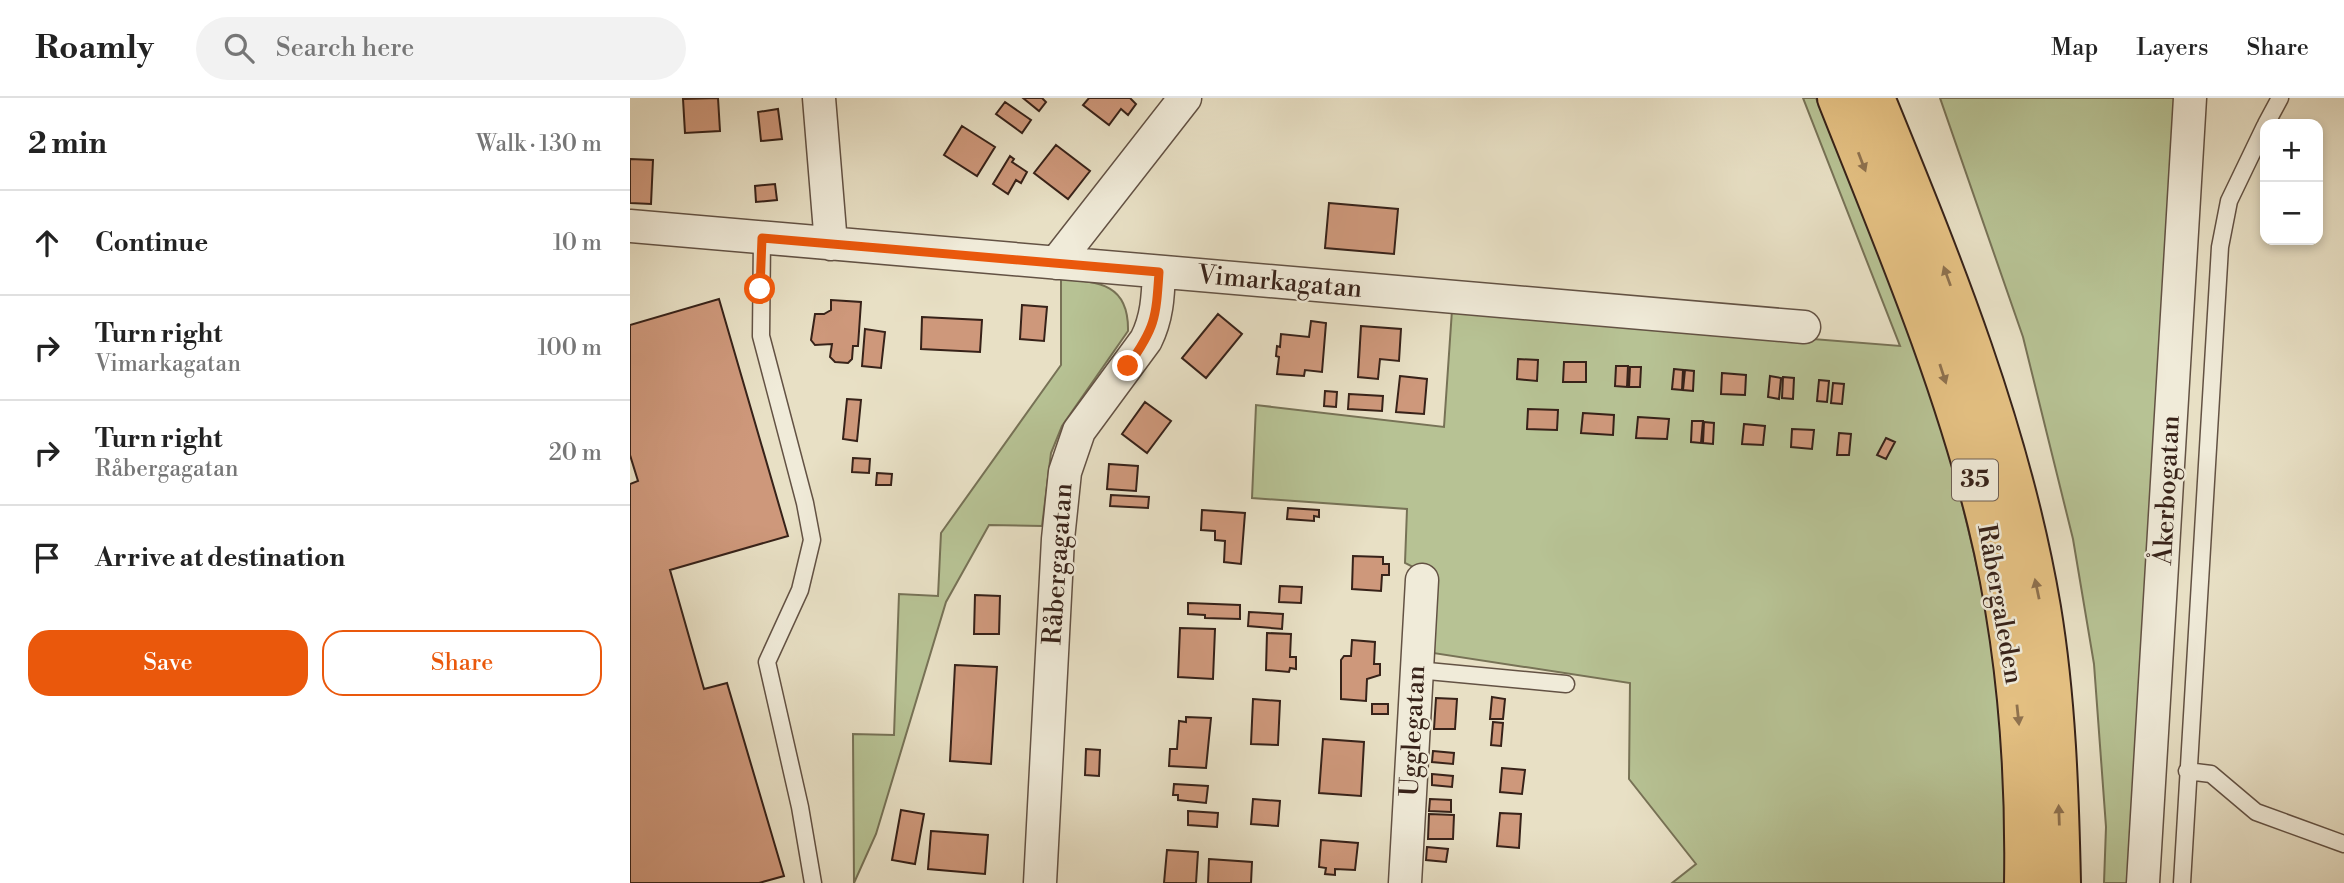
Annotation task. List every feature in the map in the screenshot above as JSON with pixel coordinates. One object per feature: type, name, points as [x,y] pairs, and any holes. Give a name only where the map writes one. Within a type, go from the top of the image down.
[{"type":"main road","name":"Råbergaleden","points":[[1837,98],[1932,340],[1987,522],[2015,689],[2022,760],[2024,883]]},
{"type":"main road","name":"Råbergaleden","points":[[1875,98],[1967,330],[1995,414],[2022,517],[2041,607],[2051,686],[2058,759],[2061,883]]},
{"type":"street","points":[[818,98],[831,244]]},
{"type":"street","points":[[1056,263],[1185,98]]},
{"type":"street","name":"Åkerbogatan","points":[[2143,883],[2190,98]]},
{"type":"street","name":"Vimarkagatan","points":[[630,226],[1804,327]]},
{"type":"street","name":"Råbergagatan","points":[[1040,883],[1058,539],[1065,472],[1079,431],[1146,340],[1154,324],[1159,272]]},
{"type":"street","name":"Ugglegatan","points":[[1405,883],[1422,580]]},
{"type":"lane","points":[[2269,119],[2280,98]]},
{"type":"lane","points":[[2182,883],[2220,247],[2230,201],[2260,138]]},
{"type":"lane","points":[[762,238],[761,336],[805,503],[812,540],[800,590],[767,662],[800,807],[813,883]]},
{"type":"lane","points":[[1417,670],[1566,684]]},
{"type":"lane","points":[[2187,771],[2211,775],[2256,812],[2344,844]]},
{"type":"green space","points":[[1803,98],[1816,98],[1891,282],[1925,375],[1962,502],[1984,599],[1995,669],[2004,776],[2007,883],[1672,883],[1696,864],[1629,779],[1630,683],[1433,653],[1435,578],[1405,563],[1407,509],[1252,498],[1256,405],[1444,427],[1452,310],[1900,346]]},
{"type":"green space","points":[[1940,98],[2176,98],[2129,883],[2104,883],[2106,827],[2094,664],[2073,539],[2023,337]]},
{"type":"green space","points":[[1061,279],[1100,284],[1110,288],[1123,303],[1128,331],[1062,426],[1051,453],[1042,526],[989,525],[946,602],[876,834],[854,883],[853,734],[894,735],[899,594],[938,596],[941,533],[1061,365]]},
{"type":"building","points":[[718,98],[720,131],[685,133],[683,99]]},
{"type":"building","points":[[1023,98],[1042,98],[1046,102],[1039,111]]},
{"type":"building","points":[[1089,98],[1130,98],[1136,104],[1128,115],[1121,109],[1109,125],[1083,105]]},
{"type":"building","points":[[1005,102],[1031,120],[1022,133],[996,114]]},
{"type":"building","points":[[778,109],[782,139],[761,141],[758,112]]},
{"type":"building","points":[[962,126],[995,147],[977,176],[944,155]]},
{"type":"building","points":[[1056,145],[1090,171],[1068,199],[1034,173]]},
{"type":"building","points":[[1010,156],[1014,159],[1012,162],[1027,172],[1021,183],[1016,180],[1008,194],[993,184]]},
{"type":"building","points":[[630,159],[653,160],[651,204],[630,203]]},
{"type":"building","points":[[775,184],[777,200],[756,202],[755,186]]},
{"type":"building","points":[[1329,203],[1398,209],[1394,254],[1325,248]]},
{"type":"building","points":[[719,299],[788,536],[670,570],[704,689],[727,683],[784,876],[759,883],[630,883],[630,484],[638,481],[630,455],[630,325]]},
{"type":"building","points":[[831,300],[861,302],[858,346],[853,346],[852,359],[848,363],[835,362],[830,357],[832,344],[815,345],[811,340],[815,314],[824,314],[831,310]]},
{"type":"building","points":[[1022,305],[1047,307],[1044,341],[1020,339]]},
{"type":"building","points":[[1218,314],[1242,334],[1206,378],[1182,358]]},
{"type":"building","points":[[922,317],[982,320],[980,352],[921,349]]},
{"type":"building","points":[[1311,321],[1326,323],[1322,372],[1305,370],[1304,376],[1277,374],[1277,346],[1280,347],[1281,334],[1309,337]]},
{"type":"building","points":[[1361,326],[1401,329],[1399,361],[1380,359],[1378,379],[1358,377]]},
{"type":"building","points":[[865,329],[885,332],[881,368],[862,366]]},
{"type":"building","points":[[1518,359],[1538,360],[1537,381],[1517,379]]},
{"type":"building","points":[[1564,362],[1586,362],[1586,382],[1563,382]]},
{"type":"building","points":[[1616,366],[1628,366],[1627,387],[1615,386]]},
{"type":"building","points":[[1630,367],[1641,367],[1640,387],[1629,387]]},
{"type":"building","points":[[1674,369],[1683,370],[1682,390],[1672,389]]},
{"type":"building","points":[[1685,370],[1694,371],[1693,391],[1683,390]]},
{"type":"building","points":[[1722,373],[1746,375],[1745,395],[1721,394]]},
{"type":"building","points":[[1400,376],[1427,379],[1424,414],[1396,412]]},
{"type":"building","points":[[1770,376],[1781,378],[1779,399],[1768,397]]},
{"type":"building","points":[[1783,377],[1794,378],[1793,399],[1782,398]]},
{"type":"building","points":[[1819,380],[1829,381],[1827,402],[1817,401]]},
{"type":"building","points":[[1833,383],[1844,384],[1842,404],[1831,403]]},
{"type":"building","points":[[1325,391],[1337,392],[1336,407],[1324,406]]},
{"type":"building","points":[[1349,394],[1383,396],[1382,411],[1348,409]]},
{"type":"building","points":[[847,399],[861,400],[857,441],[843,439]]},
{"type":"building","points":[[1145,402],[1171,421],[1147,453],[1122,434]]},
{"type":"building","points":[[1528,409],[1558,410],[1557,430],[1527,429]]},
{"type":"building","points":[[1583,413],[1614,415],[1613,435],[1581,433]]},
{"type":"building","points":[[1638,417],[1669,419],[1667,439],[1636,438]]},
{"type":"building","points":[[1692,421],[1703,421],[1701,443],[1691,442]]},
{"type":"building","points":[[1704,422],[1714,423],[1713,444],[1703,443]]},
{"type":"building","points":[[1744,424],[1765,426],[1763,445],[1742,444]]},
{"type":"building","points":[[1792,429],[1814,430],[1812,449],[1791,447]]},
{"type":"building","points":[[1839,433],[1851,434],[1849,455],[1837,455]]},
{"type":"building","points":[[1886,438],[1895,442],[1886,459],[1877,455]]},
{"type":"building","points":[[853,458],[870,459],[869,473],[852,472]]},
{"type":"building","points":[[1109,464],[1138,466],[1136,491],[1107,489]]},
{"type":"building","points":[[877,473],[892,474],[891,485],[876,485]]},
{"type":"building","points":[[1111,495],[1149,497],[1148,508],[1110,506]]},
{"type":"building","points":[[1288,508],[1319,510],[1319,517],[1314,516],[1314,521],[1287,519]]},
{"type":"building","points":[[1202,510],[1245,513],[1241,564],[1224,562],[1225,541],[1215,540],[1215,531],[1201,530]]},
{"type":"building","points":[[1353,556],[1383,557],[1383,564],[1389,564],[1389,575],[1382,575],[1381,591],[1352,589]]},
{"type":"building","points":[[1280,586],[1302,587],[1301,603],[1279,602]]},
{"type":"building","points":[[975,595],[1000,596],[999,634],[974,634]]},
{"type":"building","points":[[1188,603],[1240,605],[1240,619],[1205,618],[1205,615],[1188,614]]},
{"type":"building","points":[[1249,612],[1283,614],[1282,629],[1248,626]]},
{"type":"building","points":[[1180,628],[1215,629],[1213,679],[1178,677]]},
{"type":"building","points":[[1267,633],[1291,634],[1290,657],[1296,657],[1296,669],[1290,668],[1289,672],[1266,670]]},
{"type":"building","points":[[1352,640],[1375,642],[1374,664],[1380,664],[1380,675],[1367,679],[1366,701],[1341,699],[1341,660],[1344,656],[1351,656]]},
{"type":"building","points":[[955,665],[997,667],[991,764],[950,761]]},
{"type":"building","points":[[1492,697],[1505,699],[1503,719],[1490,719]]},
{"type":"building","points":[[1436,698],[1457,699],[1455,729],[1434,729]]},
{"type":"building","points":[[1253,699],[1280,701],[1278,745],[1251,744]]},
{"type":"building","points":[[1372,704],[1388,704],[1388,714],[1372,714]]},
{"type":"building","points":[[1186,717],[1211,718],[1206,768],[1169,766],[1170,749],[1177,749],[1179,721],[1186,722]]},
{"type":"building","points":[[1493,722],[1503,723],[1501,746],[1491,745]]},
{"type":"building","points":[[1323,739],[1364,742],[1361,796],[1319,793]]},
{"type":"building","points":[[1086,749],[1100,750],[1099,776],[1085,775]]},
{"type":"building","points":[[1433,751],[1454,753],[1453,764],[1432,762]]},
{"type":"building","points":[[1502,768],[1525,770],[1522,794],[1500,792]]},
{"type":"building","points":[[1432,774],[1453,776],[1452,787],[1432,785]]},
{"type":"building","points":[[1174,784],[1208,786],[1206,803],[1178,800],[1178,795],[1173,795]]},
{"type":"building","points":[[1253,799],[1280,801],[1278,826],[1251,824]]},
{"type":"building","points":[[1430,799],[1451,800],[1451,812],[1429,811]]},
{"type":"building","points":[[901,810],[924,814],[915,864],[892,860]]},
{"type":"building","points":[[1188,811],[1218,813],[1217,827],[1188,825]]},
{"type":"building","points":[[1500,813],[1521,814],[1519,848],[1497,846]]},
{"type":"building","points":[[1429,814],[1454,815],[1453,839],[1428,839]]},
{"type":"building","points":[[931,831],[988,835],[985,874],[928,869]]},
{"type":"building","points":[[1321,840],[1358,843],[1355,870],[1335,869],[1335,875],[1325,874],[1326,868],[1319,867]]},
{"type":"building","points":[[1427,847],[1448,849],[1446,862],[1426,860]]},
{"type":"building","points":[[1167,850],[1198,852],[1196,883],[1164,883]]},
{"type":"building","points":[[1209,859],[1252,862],[1251,883],[1208,883]]},
{"type":"route","points":[[760,289],[762,238],[1159,272],[1154,324],[1128,366]]}]
